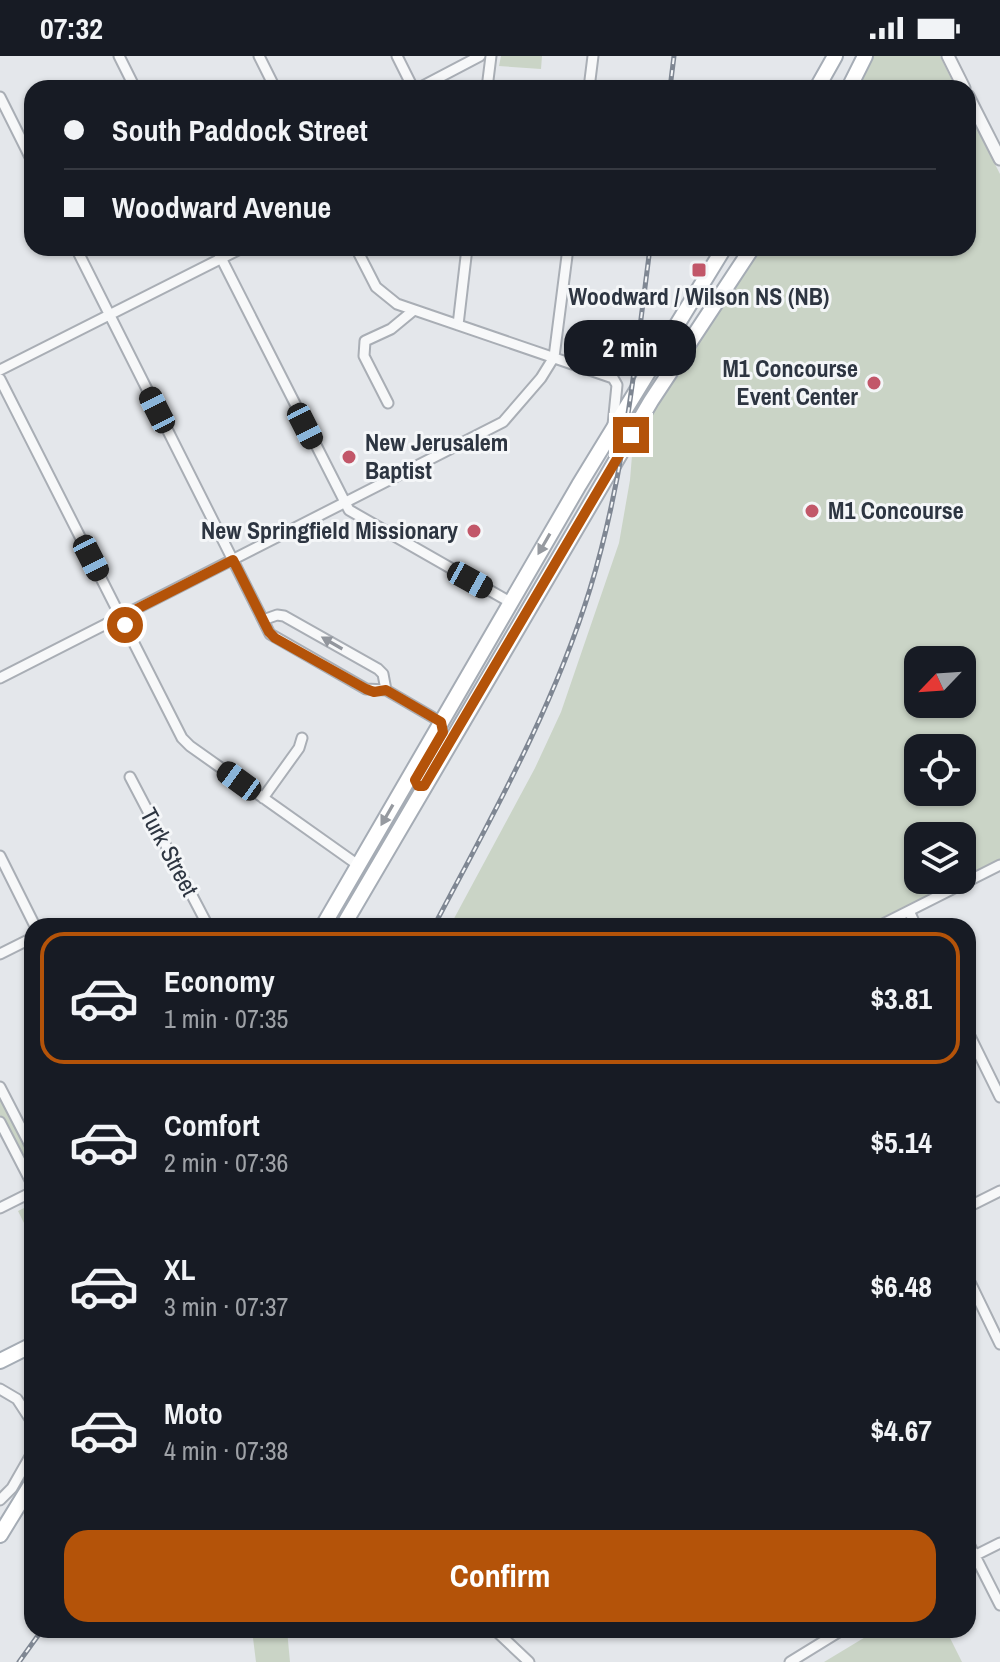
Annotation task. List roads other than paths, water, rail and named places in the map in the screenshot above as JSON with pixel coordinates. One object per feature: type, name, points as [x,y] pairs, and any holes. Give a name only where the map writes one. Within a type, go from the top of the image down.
[{"type":"main road","points":[[822,80],[835,56]]},
{"type":"main road","points":[[853,80],[865,56]]},
{"type":"main road","points":[[328,918],[510,602],[719,256]]},
{"type":"main road","points":[[348,918],[651,401],[747,256]]},
{"type":"main road","points":[[476,699],[476,682],[521,605],[516,600],[510,602]]},
{"type":"main road","points":[[424,786],[418,786],[415,780],[443,732],[441,722]]},
{"type":"main road","points":[[0,1361],[24,1349]]},
{"type":"main road","points":[[0,1535],[24,1496]]},
{"type":"street","points":[[119,56],[131,80]]},
{"type":"street","points":[[259,56],[271,80]]},
{"type":"street","points":[[397,56],[411,80]]},
{"type":"street","points":[[432,80],[480,56]]},
{"type":"street","points":[[488,80],[491,56]]},
{"type":"street","points":[[590,80],[593,56]]},
{"type":"street","points":[[948,56],[960,80]]},
{"type":"street","points":[[0,97],[24,145]]},
{"type":"street","points":[[976,112],[1000,159]]},
{"type":"street","points":[[80,256],[263,620],[275,638],[366,689],[374,692],[386,690],[441,722]]},
{"type":"street","points":[[220,256],[344,503],[353,513],[510,602]]},
{"type":"street","points":[[0,370],[227,256]]},
{"type":"street","points":[[360,256],[380,291],[392,302],[613,378],[617,385],[613,428]]},
{"type":"street","points":[[458,325],[466,256]]},
{"type":"street","points":[[0,678],[499,425],[520,405],[554,357],[567,256]]},
{"type":"street","points":[[388,403],[364,356],[365,341],[391,329],[414,310]]},
{"type":"street","points":[[0,379],[185,741],[358,865]]},
{"type":"street","points":[[263,620],[284,616],[378,669],[383,674],[386,690]]},
{"type":"street","points":[[263,798],[299,748],[302,738]]},
{"type":"street","name":"Turk Street","points":[[130,777],[204,918]]},
{"type":"street","points":[[0,856],[31,918]]},
{"type":"street","points":[[895,918],[1000,865]]},
{"type":"street","points":[[909,911],[912,918]]},
{"type":"street","points":[[0,954],[24,942]]},
{"type":"street","points":[[976,1048],[1000,1097]]},
{"type":"street","points":[[0,1087],[24,1134]]},
{"type":"street","points":[[0,1122],[24,1168]]},
{"type":"street","points":[[976,1203],[1000,1191]]},
{"type":"street","points":[[0,1208],[24,1196]]},
{"type":"street","points":[[976,1294],[1000,1344]]},
{"type":"street","points":[[0,1389],[24,1408]]},
{"type":"street","points":[[0,1500],[12,1488],[24,1467]]},
{"type":"street","points":[[976,1555],[1000,1543]]},
{"type":"street","points":[[976,1565],[1000,1605]]},
{"type":"street","points":[[504,1638],[529,1662]]},
{"type":"street","points":[[790,1662],[829,1638]]},
{"type":"railway","points":[[671,80],[674,56]]},
{"type":"railway","points":[[438,918],[540,719],[590,589],[620,463],[649,256]]},
{"type":"railway","points":[[19,1662],[36,1638]]},
{"type":"place","name":"Woodward / Wilson NS (NB)","points":[[699,270]]},
{"type":"place","name":"M1 Concourse Event Center","points":[[874,383]]},
{"type":"place","name":"New Jerusalem Baptist","points":[[349,457]]},
{"type":"place","name":"M1 Concourse","points":[[812,511]]},
{"type":"place","name":"New Springfield Missionary","points":[[474,531]]}]
